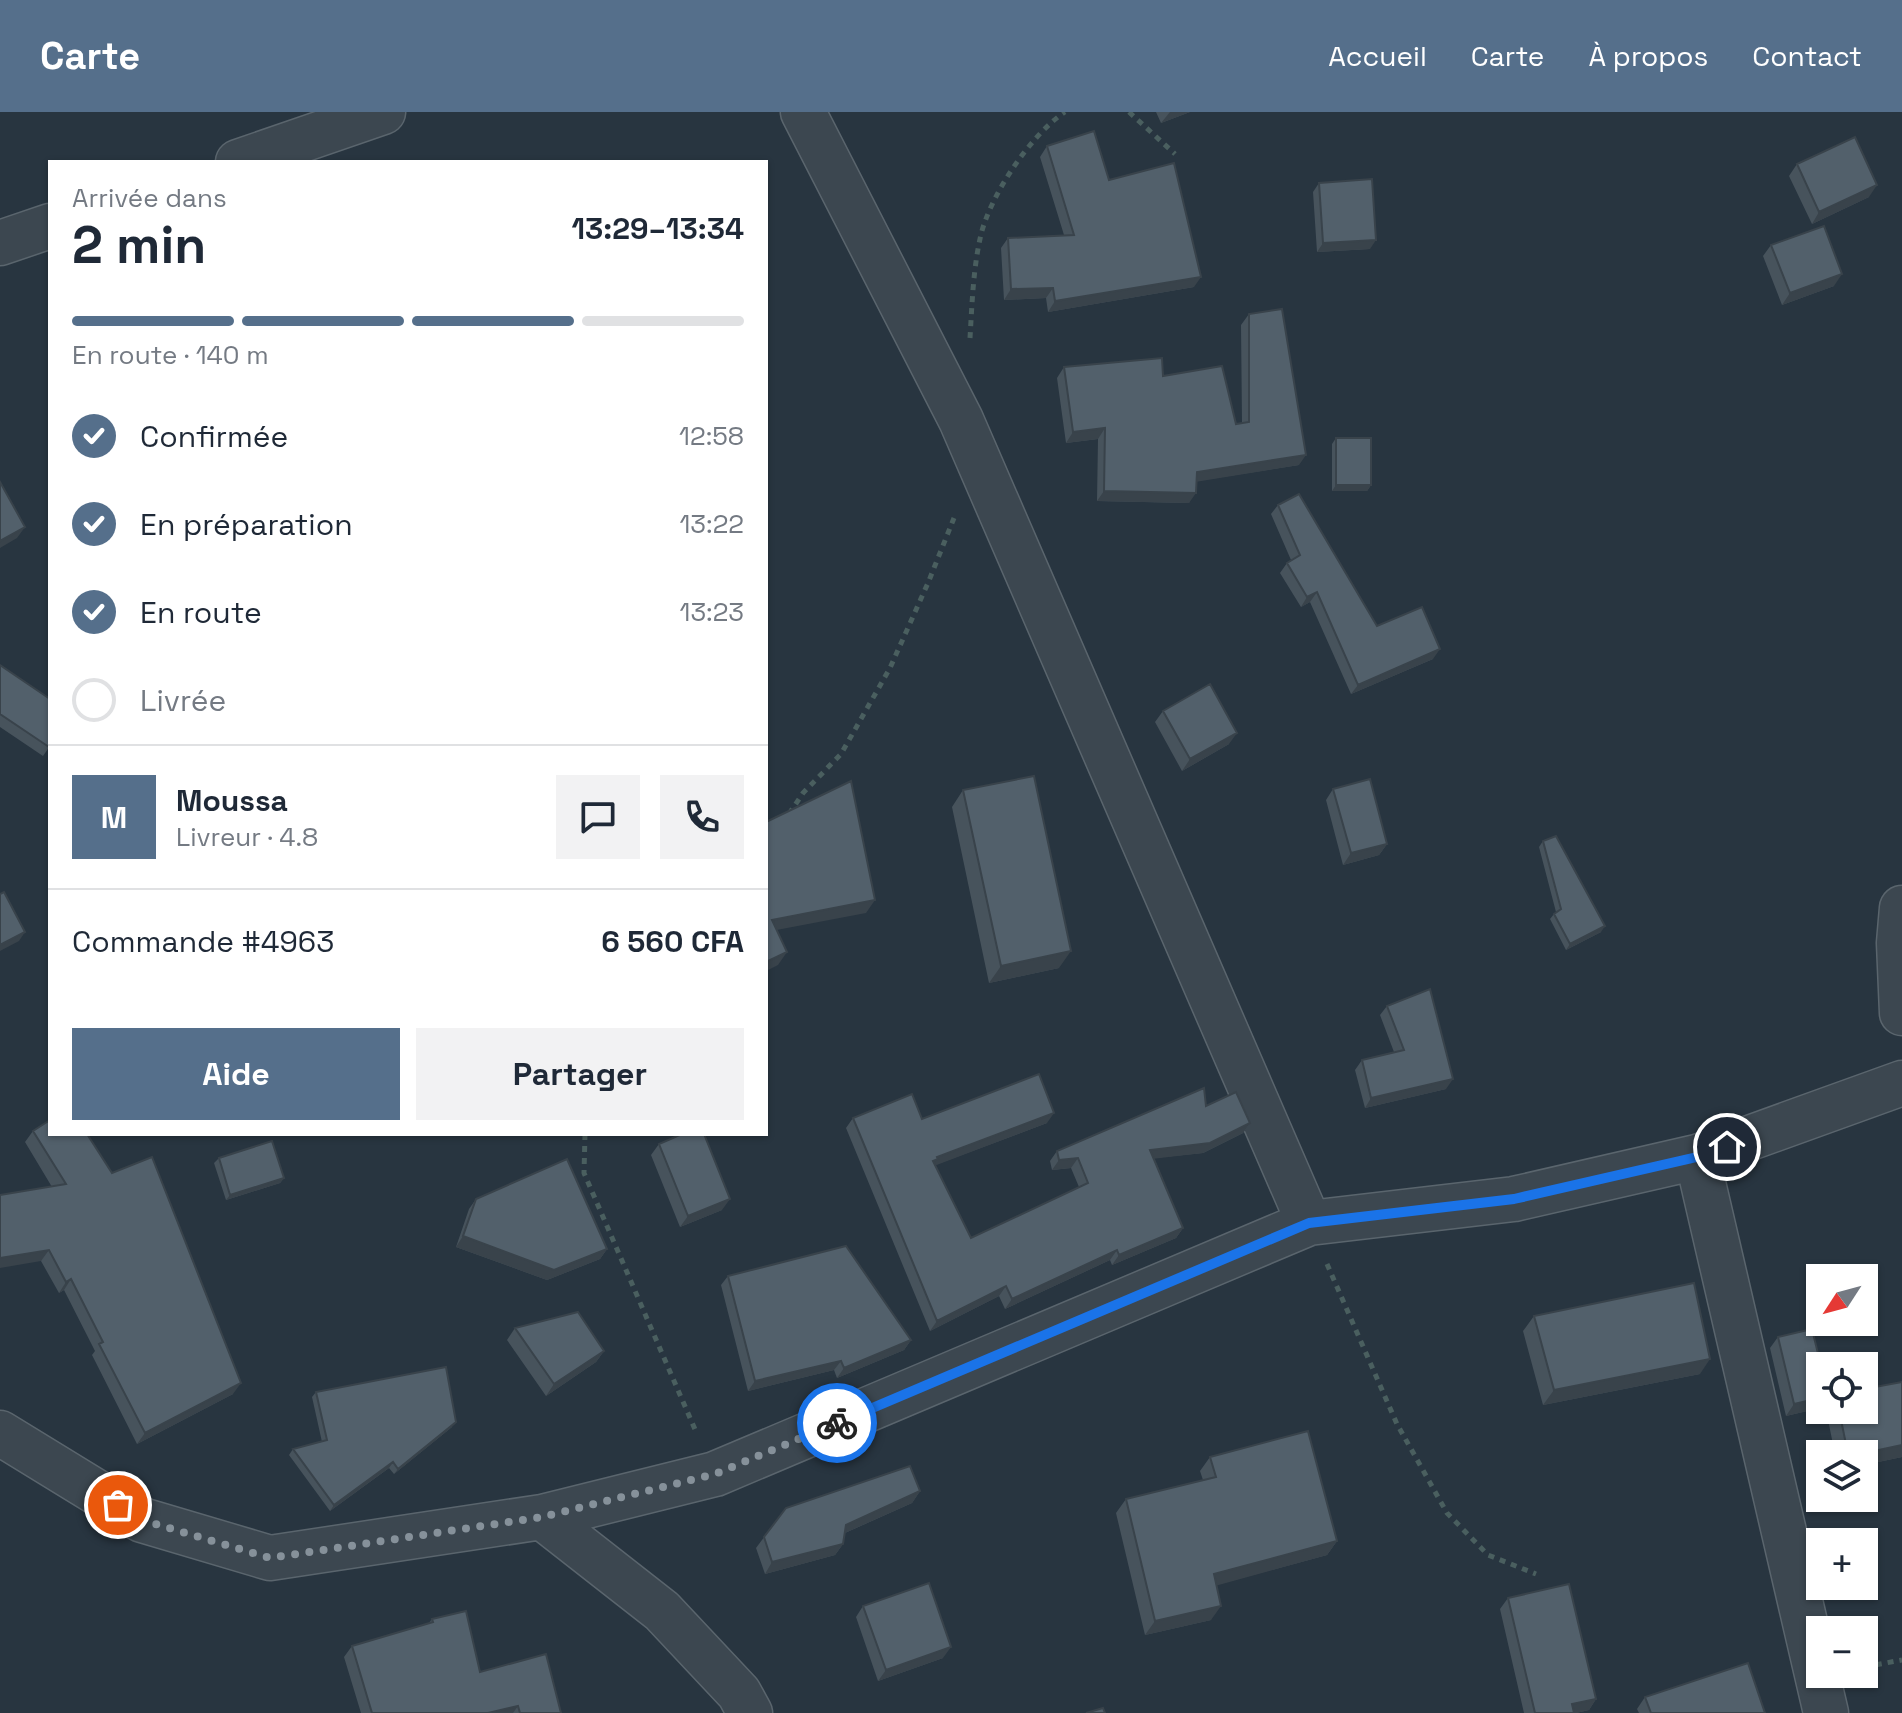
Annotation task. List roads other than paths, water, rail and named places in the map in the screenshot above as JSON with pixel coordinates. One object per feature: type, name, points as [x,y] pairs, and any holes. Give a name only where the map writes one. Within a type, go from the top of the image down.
[{"type":"street","points":[[244,160],[383,112]]},
{"type":"street","points":[[803,112],[961,420],[1309,1223]]},
{"type":"street","points":[[0,243],[48,227]]},
{"type":"street","points":[[1902,908],[1899,943],[1902,1013]]},
{"type":"street","points":[[0,1433],[142,1520],[270,1558],[542,1517],[715,1474],[1309,1223],[1514,1199],[1697,1157],[1902,1083]]},
{"type":"street","points":[[1697,1157],[1826,1713]]},
{"type":"street","points":[[542,1517],[662,1611],[739,1693],[750,1713]]}]
